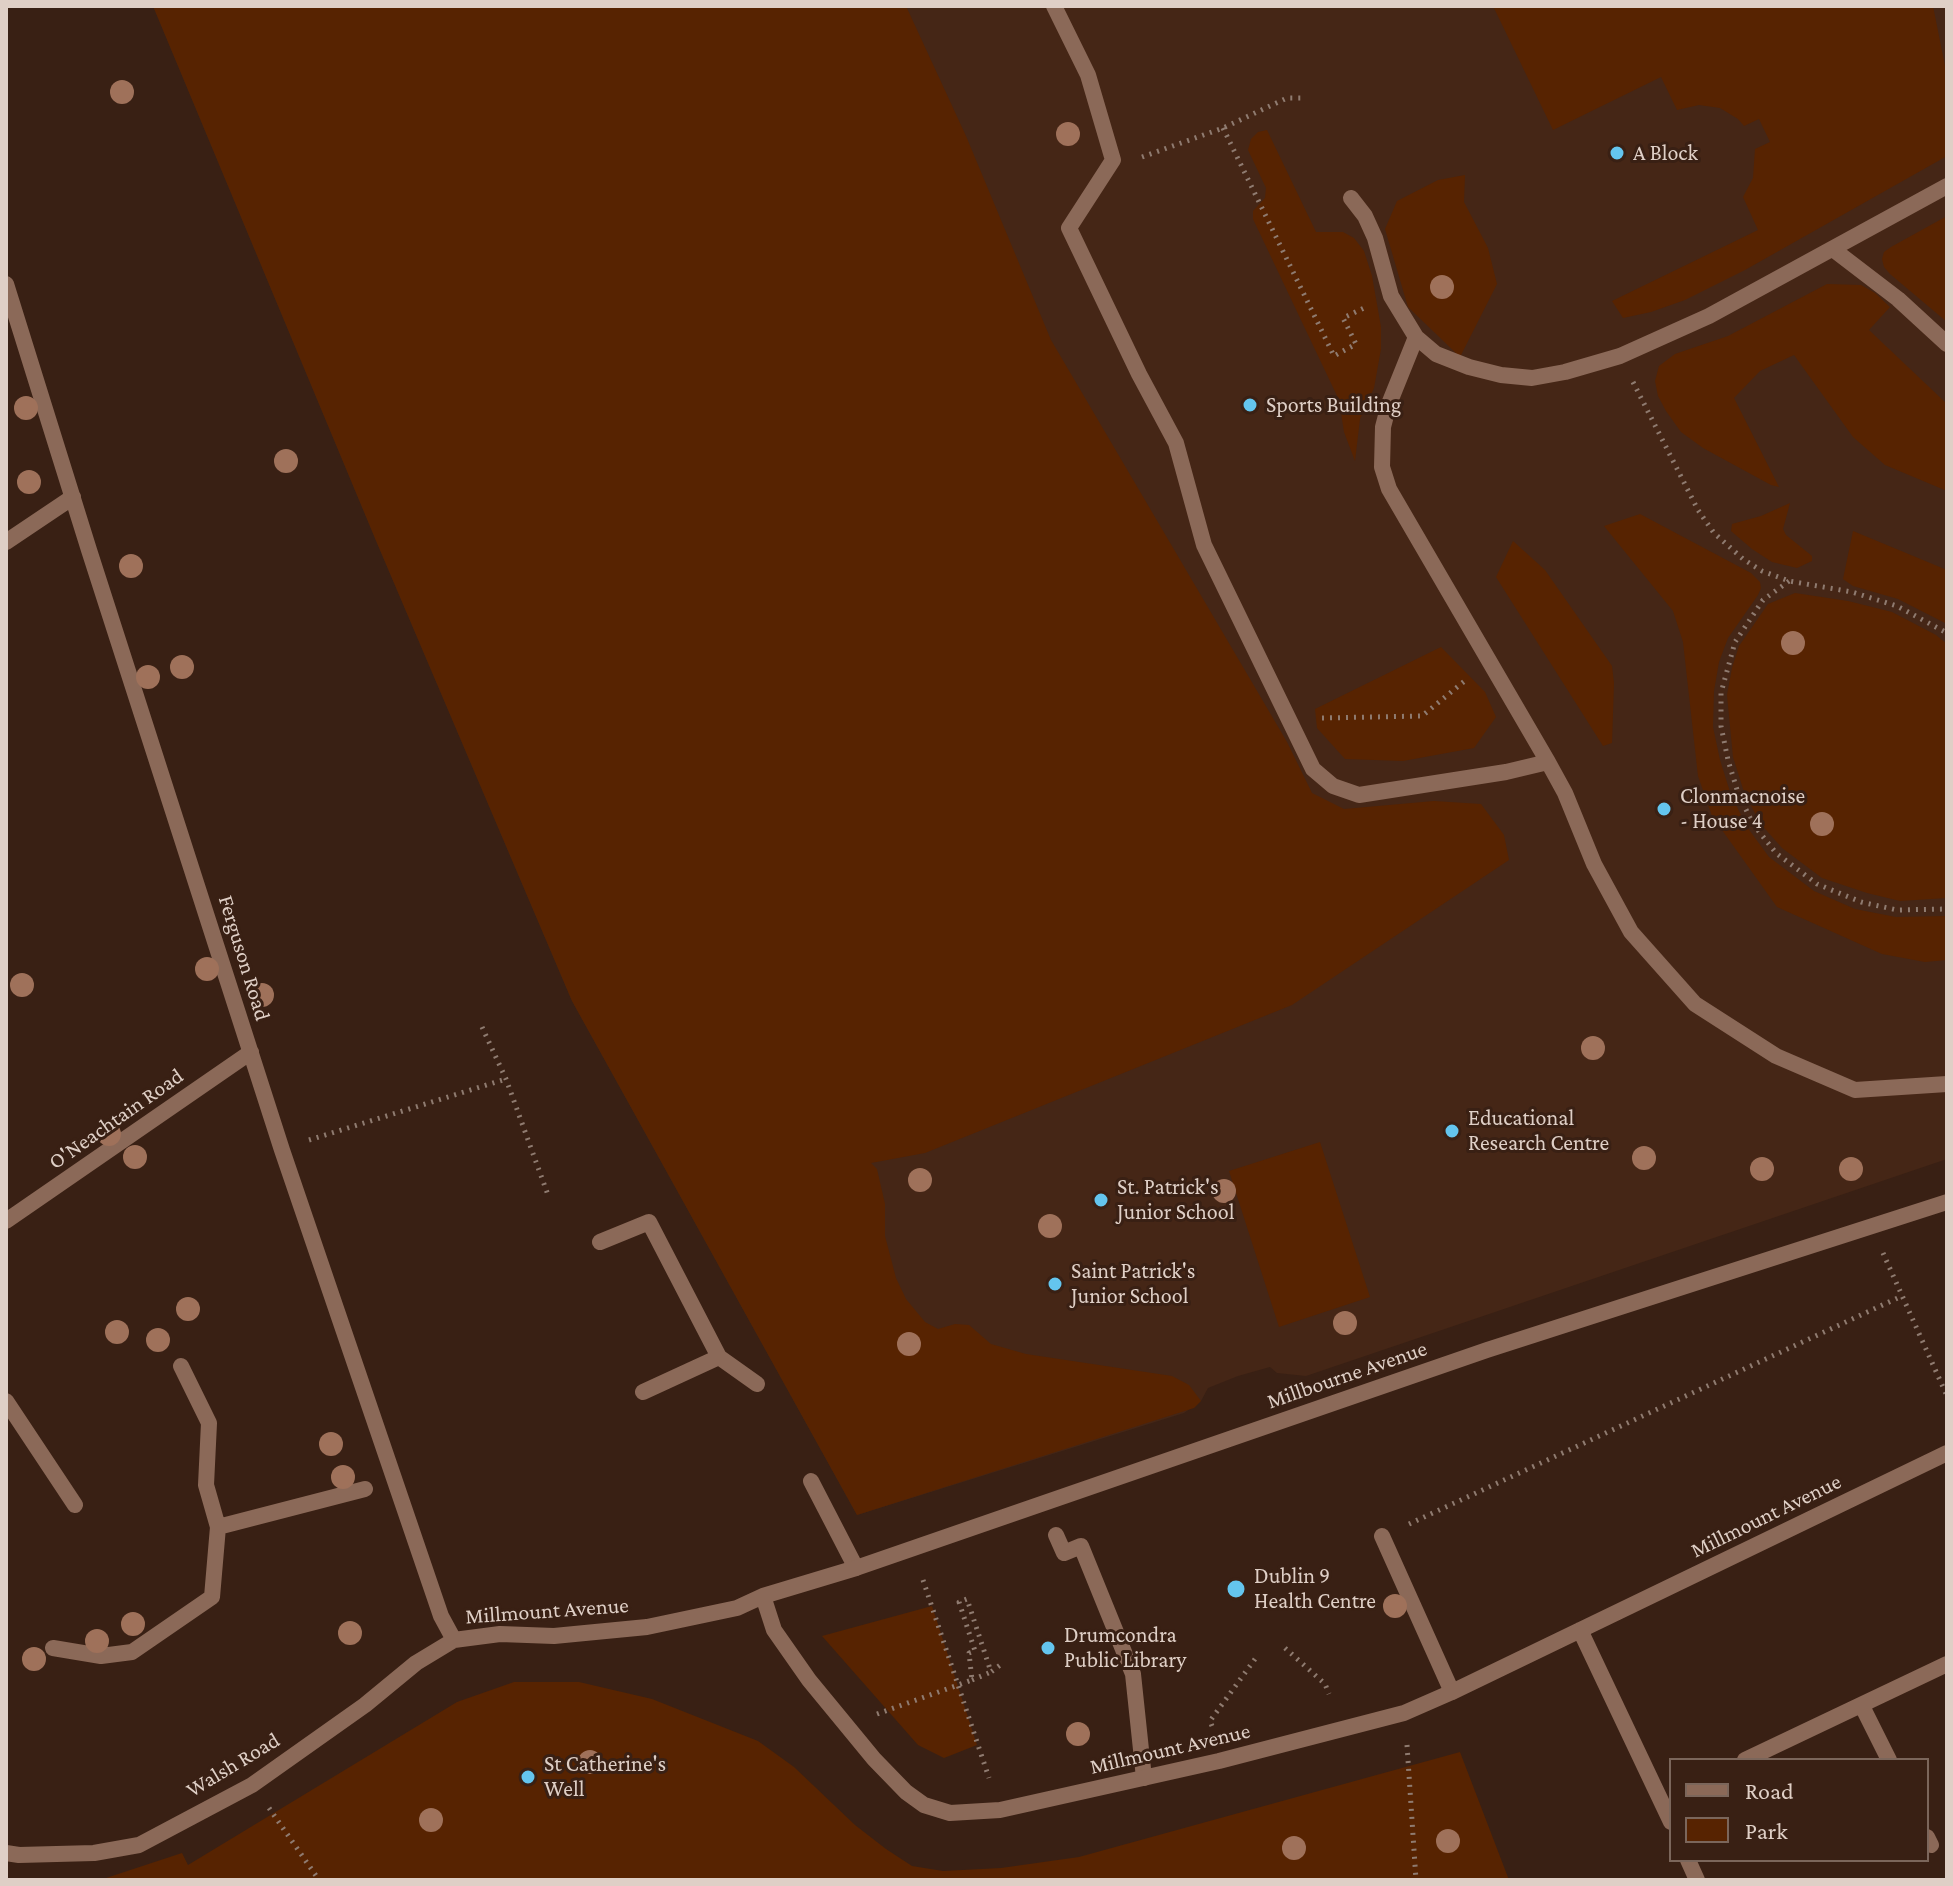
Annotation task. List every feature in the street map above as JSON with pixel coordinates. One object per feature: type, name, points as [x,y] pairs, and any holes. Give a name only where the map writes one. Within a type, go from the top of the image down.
[{"type":"street","points":[[1054,6],[1088,75],[1113,160],[1069,228],[1176,443],[1204,545],[1313,769],[1333,786],[1359,795],[1506,772],[1548,762]]},
{"type":"street","points":[[1351,198],[1365,216],[1375,238],[1391,296],[1416,337],[1436,354],[1469,367],[1532,378],[1620,356],[1709,316],[1947,186]]},
{"type":"street","points":[[1834,250],[1898,299],[1947,344]]},
{"type":"street","name":"Ferguson Road","points":[[6,284],[282,1150],[441,1616],[454,1640]]},
{"type":"street","points":[[1416,337],[1386,415],[1382,467],[1389,489],[1565,793],[1594,864],[1631,932],[1695,1004],[1776,1056],[1855,1090],[1947,1084]]},
{"type":"street","points":[[6,542],[73,497]]},
{"type":"street","name":"O'Neachtain Road","points":[[6,1221],[251,1052]]},
{"type":"street","name":"Millbourne Avenue","points":[[763,1596],[856,1568],[1487,1350],[1947,1202]]},
{"type":"street","points":[[600,1242],[649,1222],[719,1357],[757,1384]]},
{"type":"street","points":[[643,1392],[719,1357]]},
{"type":"street","points":[[53,1648],[101,1656],[132,1652],[212,1597],[218,1527],[206,1485],[209,1423],[181,1366]]},
{"type":"street","points":[[6,1401],[75,1505]]},
{"type":"street","name":"Millmount Avenue","points":[[454,1640],[500,1634],[554,1636],[647,1627],[737,1608],[763,1596],[774,1630],[809,1680],[874,1759],[906,1792],[924,1805],[950,1813],[1000,1810],[1144,1778],[1404,1713],[1947,1453]]},
{"type":"street","points":[[811,1481],[856,1568]]},
{"type":"street","points":[[218,1527],[365,1489]]},
{"type":"street","points":[[1056,1535],[1064,1553],[1081,1546],[1133,1674],[1144,1778]]},
{"type":"street","points":[[1382,1536],[1452,1692]]},
{"type":"street","points":[[1580,1630],[1666,1797]]},
{"type":"street","name":"Walsh Road","points":[[6,1853],[94,1853],[139,1845],[252,1785],[365,1705],[416,1663],[454,1640]]},
{"type":"street","points":[[1749,1758],[1947,1664]]},
{"type":"street","points":[[1862,1706],[1888,1758]]},
{"type":"path","points":[[1113,160],[1143,157],[1223,128],[1287,98],[1304,98]]},
{"type":"path","points":[[1223,128],[1334,356],[1356,344],[1343,318]]},
{"type":"path","points":[[1620,356],[1698,510],[1714,533],[1743,559],[1762,571],[1789,581],[1852,592],[1897,606],[1947,633]]},
{"type":"path","points":[[1789,581],[1763,600],[1735,642],[1721,693],[1721,726],[1738,793],[1753,824],[1776,853],[1817,884],[1861,902],[1897,910],[1947,909]]},
{"type":"path","points":[[1288,718],[1422,716],[1489,660]]},
{"type":"path","points":[[482,1027],[506,1079],[548,1195]]},
{"type":"path","points":[[282,1150],[506,1079]]},
{"type":"path","points":[[1872,1226],[1947,1396]]},
{"type":"path","points":[[1382,1536],[1902,1296]]},
{"type":"path","points":[[923,1580],[989,1778]]},
{"type":"path","points":[[972,1680],[969,1653],[975,1651],[959,1602],[967,1599],[991,1672]]},
{"type":"path","points":[[1285,1648],[1325,1684],[1329,1694]]},
{"type":"path","points":[[1212,1726],[1210,1721],[1255,1659]]},
{"type":"path","points":[[877,1714],[972,1680],[1003,1663]]},
{"type":"path","points":[[1407,1745],[1416,1880]]},
{"type":"path","points":[[252,1785],[319,1880]]},
{"type":"shaded area","points":[[153,6],[1947,6],[1947,1159],[1306,1376],[1277,1373],[1270,1367],[1238,1376],[1208,1388],[1201,1401],[1184,1413],[857,1515],[572,1001]]},
{"type":"green space","points":[[153,6],[906,6],[966,136],[1051,340],[1287,742],[1312,793],[1344,809],[1434,801],[1481,804],[1504,835],[1509,860],[1292,1005],[925,1153],[871,1163],[877,1169],[885,1204],[885,1236],[896,1278],[906,1299],[925,1322],[938,1329],[955,1324],[969,1325],[991,1344],[1026,1354],[1172,1376],[1189,1385],[1201,1401],[1194,1408],[857,1515],[572,1001]]},
{"type":"green space","points":[[1493,6],[1933,6],[1947,76],[1947,156],[1745,270],[1685,300],[1623,318],[1612,301],[1758,230],[1743,197],[1753,178],[1755,149],[1770,142],[1759,119],[1744,126],[1720,108],[1699,105],[1677,110],[1661,77],[1553,130]]},
{"type":"green space","points":[[1267,130],[1316,232],[1343,232],[1354,238],[1364,251],[1372,276],[1381,327],[1381,349],[1374,388],[1360,419],[1355,461],[1344,432],[1339,400],[1253,219],[1253,211],[1265,198],[1266,188],[1248,150],[1251,139],[1258,132]]},
{"type":"green space","points":[[1465,175],[1464,202],[1488,248],[1497,284],[1460,357],[1408,307],[1385,229],[1397,201],[1438,180]]},
{"type":"green space","points":[[1947,216],[1947,322],[1890,274],[1882,259],[1884,252],[1891,247]]},
{"type":"green space","points":[[1827,284],[1861,285],[1890,307],[1869,330],[1947,404],[1947,491],[1885,465],[1853,437],[1794,355],[1760,371],[1734,398],[1779,487],[1703,448],[1681,432],[1666,411],[1655,381],[1659,366],[1675,354],[1728,336]]},
{"type":"green space","points":[[1790,503],[1783,529],[1812,556],[1812,561],[1797,568],[1772,562],[1731,531],[1732,524]]},
{"type":"green space","points":[[1640,514],[1751,573],[1760,582],[1758,595],[1728,638],[1719,662],[1714,691],[1713,727],[1720,760],[1731,795],[1747,827],[1769,857],[1814,891],[1855,909],[1896,917],[1947,916],[1947,960],[1925,962],[1882,954],[1777,907],[1712,816],[1698,776],[1683,642],[1673,611],[1604,526]]},
{"type":"green space","points":[[1853,531],[1947,570],[1947,624],[1898,599],[1853,586],[1843,579]]},
{"type":"green space","points":[[1513,541],[1545,570],[1612,666],[1612,743],[1603,746],[1496,577]]},
{"type":"green space","points":[[1795,593],[1892,612],[1947,644],[1947,898],[1900,901],[1822,878],[1782,848],[1760,823],[1744,792],[1733,757],[1727,695],[1732,668],[1739,646],[1768,604]]},
{"type":"green space","points":[[1441,647],[1485,692],[1496,717],[1474,748],[1403,761],[1345,759],[1317,728],[1315,709]]},
{"type":"green space","points":[[1320,1142],[1370,1297],[1279,1327],[1229,1171]]},
{"type":"green space","points":[[932,1606],[977,1745],[944,1758],[918,1745],[822,1636]]},
{"type":"green space","points":[[514,1682],[579,1682],[652,1699],[758,1741],[794,1767],[855,1825],[886,1849],[912,1866],[943,1871],[1001,1868],[1079,1857],[1460,1752],[1509,1880],[100,1880],[182,1853],[188,1865],[457,1702]]},
{"type":"place","name":"A Block","points":[[1617,153]]},
{"type":"place","name":"Sports Building","points":[[1250,405]]},
{"type":"place","name":"Clonmacnoise - House 4","points":[[1664,809]]},
{"type":"place","name":"Educational Research Centre","points":[[1452,1131]]},
{"type":"place","name":"St. Patrick's Junior School","points":[[1101,1200]]},
{"type":"place","name":"Saint Patrick's Junior School","points":[[1055,1284]]},
{"type":"place","name":"Dublin 9 Health Centre","points":[[1236,1589]]},
{"type":"place","name":"Drumcondra Public Library","points":[[1048,1648]]},
{"type":"place","name":"St Catherine's Well","points":[[528,1777]]}]
